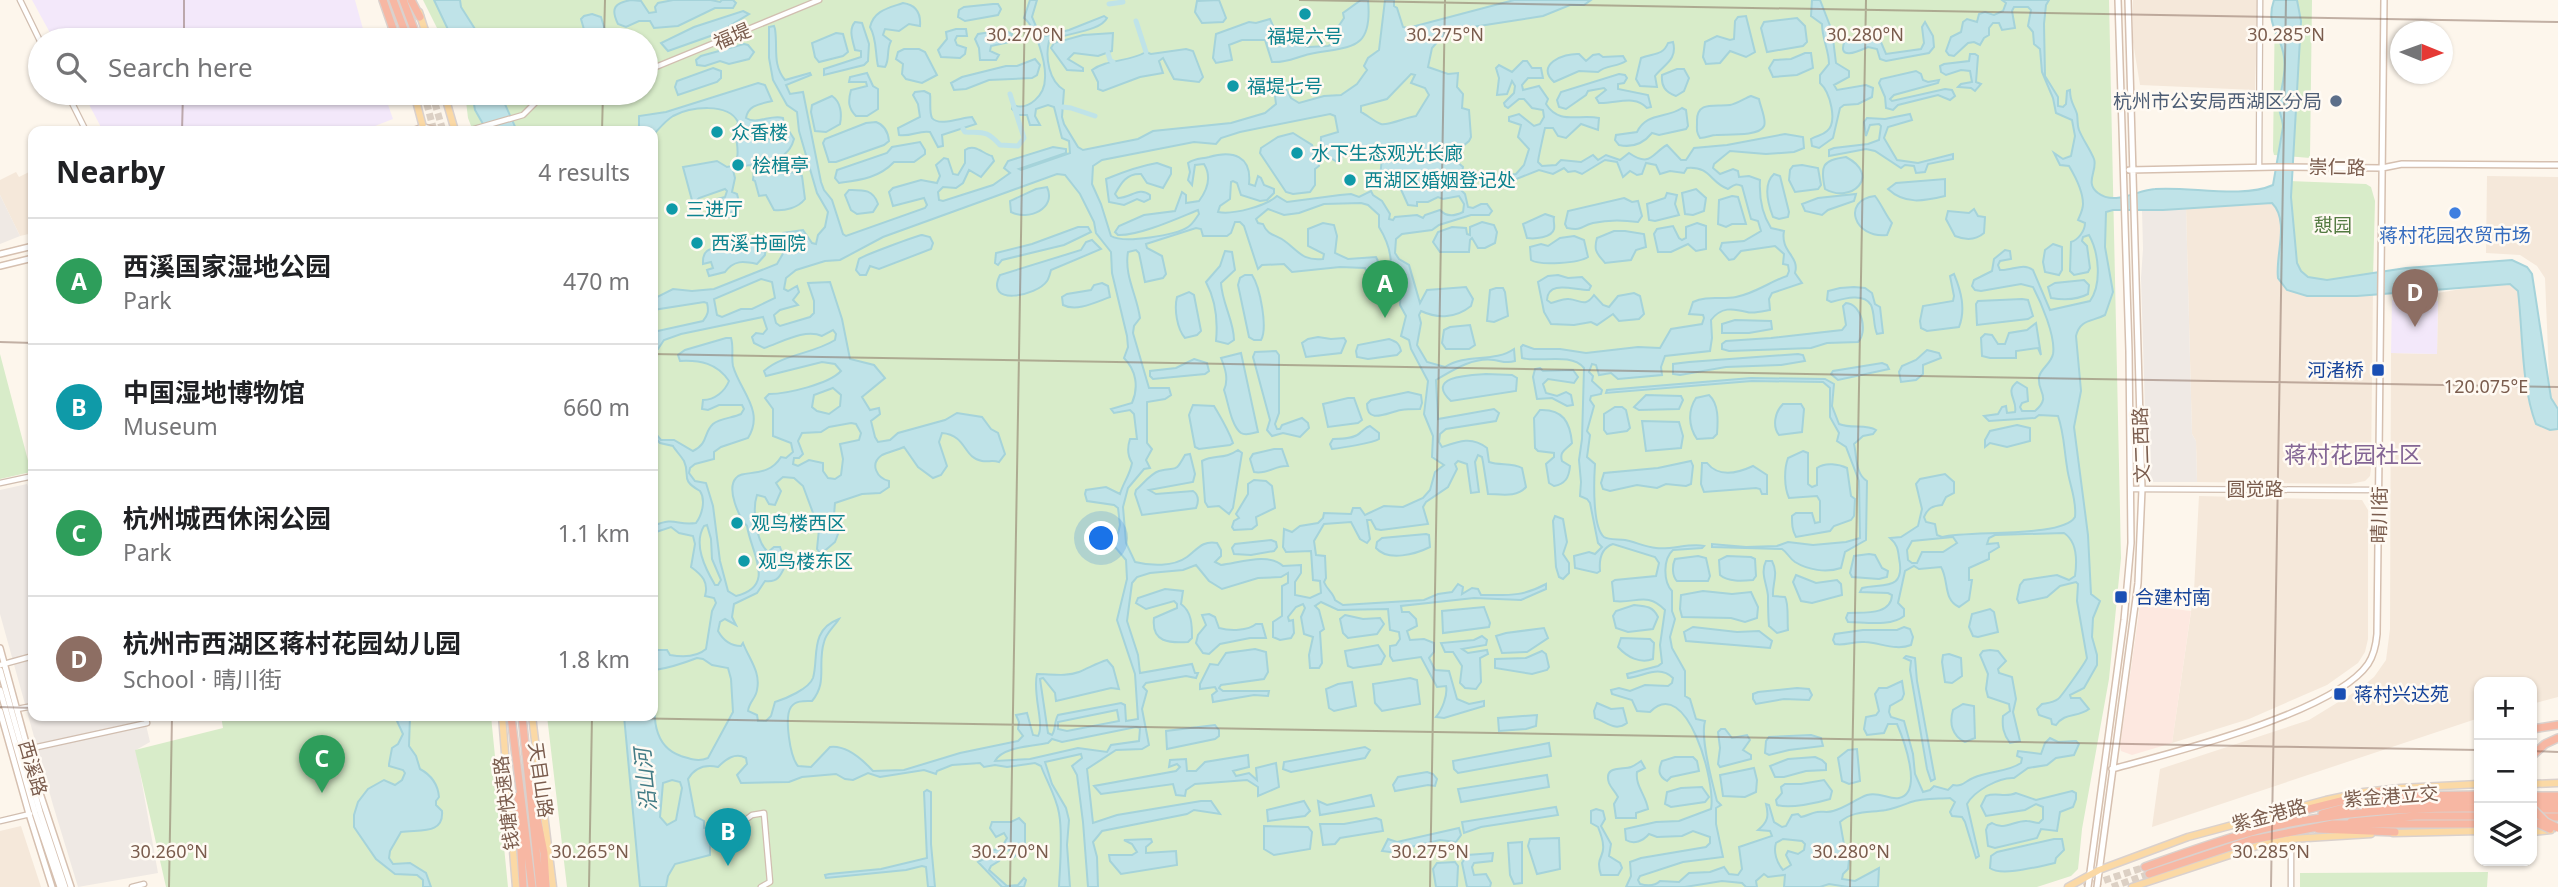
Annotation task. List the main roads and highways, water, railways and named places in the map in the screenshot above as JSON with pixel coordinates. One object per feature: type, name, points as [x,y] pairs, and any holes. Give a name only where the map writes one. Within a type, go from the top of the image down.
[{"type":"highway","points":[[381,0],[393,28]]},
{"type":"highway","points":[[393,0],[404,28]]},
{"type":"highway","points":[[403,0],[414,28]]},
{"type":"highway","points":[[413,0],[421,17]]},
{"type":"highway","name":"钱塘快速路","points":[[512,721],[531,887]]},
{"type":"highway","name":"钱塘快速路","points":[[523,721],[540,887]]},
{"type":"highway","points":[[2537,728],[2558,725]]},
{"type":"highway","points":[[2537,751],[2558,738]]},
{"type":"highway","points":[[528,767],[544,853],[546,887]]},
{"type":"highway","points":[[517,768],[523,887]]},
{"type":"highway","points":[[2264,829],[2305,810],[2381,791]]},
{"type":"highway","points":[[2400,803],[2474,796]]},
{"type":"highway","points":[[2537,796],[2558,796]]},
{"type":"highway","points":[[2474,801],[2400,803],[2374,800],[2304,825],[2147,871],[2214,842],[2264,829],[2304,825],[2333,824],[2474,824]]},
{"type":"highway","name":"紫金港立交","points":[[2304,825],[2400,803],[2474,808]]},
{"type":"highway","points":[[2537,803],[2558,803]]},
{"type":"highway","points":[[2537,809],[2558,809]]},
{"type":"highway","points":[[2537,814],[2558,830]]},
{"type":"highway","name":"紫金港立交","points":[[2333,824],[2389,818],[2474,816]]},
{"type":"highway","points":[[2537,819],[2558,817]]},
{"type":"highway","points":[[2537,821],[2558,830]]},
{"type":"highway","points":[[2304,825],[2395,832]]},
{"type":"main road","name":"文二西路","points":[[2088,887],[2129,583],[2132,489],[2118,0]]},
{"type":"main road","name":"文二西路","points":[[2097,887],[2138,583],[2143,489],[2128,0]]},
{"type":"main road","name":"晴川街","points":[[2112,769],[2209,742],[2294,711],[2337,690],[2368,665],[2375,651],[2384,0]]},
{"type":"main road","points":[[421,17],[424,28]]},
{"type":"main road","points":[[417,105],[423,126]]},
{"type":"main road","points":[[447,105],[453,126]]},
{"type":"main road","name":"崇仁路","points":[[2123,171],[2259,167],[2382,168],[2402,164],[2558,164]]},
{"type":"main road","points":[[0,254],[28,247]]},
{"type":"main road","points":[[0,265],[28,259]]},
{"type":"main road","name":"西溪路","points":[[0,648],[1,666],[52,887]]},
{"type":"main road","name":"西溪路","points":[[1,666],[17,709],[71,887]]},
{"type":"main road","name":"西溪路","points":[[0,690],[34,813]]},
{"type":"main road","name":"西溪路","points":[[0,711],[62,887]]},
{"type":"main road","name":"天目山路","points":[[502,721],[516,887]]},
{"type":"main road","name":"天目山路","points":[[533,721],[553,887]]},
{"type":"main road","points":[[2537,784],[2558,783]]},
{"type":"main road","name":"紫金港路","points":[[2068,887],[2099,870],[2188,837],[2326,800],[2381,791],[2474,784]]},
{"type":"main road","points":[[2537,832],[2558,830]]},
{"type":"main road","name":"紫金港路","points":[[2132,887],[2220,857],[2291,839],[2395,832],[2474,831]]},
{"type":"water","points":[[434,0],[460,0],[461,7],[474,28],[447,28]]},
{"type":"water","points":[[673,0],[733,0],[736,3],[733,8],[715,8],[678,26],[654,28],[650,21],[639,21],[626,27],[618,24],[614,10],[621,3],[641,1],[649,13],[656,12],[658,3]]},
{"type":"water","name":"沿山河","points":[[1030,0],[1037,0],[1032,17],[1038,31],[1046,36],[1104,16],[1107,18],[1090,29],[1049,41],[1049,68],[1055,81],[1064,90],[1064,124],[1078,147],[1083,150],[1138,139],[1153,131],[1231,123],[1265,113],[1276,104],[1274,88],[1283,83],[1291,98],[1299,103],[1324,96],[1341,95],[1357,84],[1367,70],[1364,66],[1368,58],[1379,50],[1385,0],[1394,0],[1403,27],[1408,28],[1514,0],[1591,0],[1584,5],[1570,5],[1543,16],[1466,28],[1448,34],[1432,48],[1428,67],[1448,74],[1458,73],[1457,87],[1463,94],[1462,108],[1469,110],[1471,137],[1456,152],[1456,161],[1463,167],[1459,188],[1465,194],[1468,207],[1487,204],[1492,211],[1489,215],[1471,215],[1439,225],[1432,230],[1402,234],[1396,239],[1395,253],[1409,265],[1420,303],[1427,290],[1466,287],[1473,299],[1471,306],[1453,315],[1440,316],[1421,311],[1417,345],[1427,362],[1445,367],[1462,360],[1498,356],[1514,349],[1515,361],[1478,360],[1436,380],[1438,419],[1494,409],[1499,413],[1496,421],[1446,429],[1440,434],[1439,442],[1442,447],[1465,441],[1481,444],[1487,448],[1489,462],[1522,468],[1526,487],[1513,494],[1488,494],[1482,457],[1478,455],[1475,462],[1479,492],[1471,493],[1467,464],[1458,461],[1448,487],[1423,507],[1428,524],[1381,530],[1376,529],[1371,520],[1367,520],[1370,539],[1367,543],[1360,539],[1351,522],[1324,524],[1314,541],[1316,555],[1325,556],[1324,582],[1335,600],[1343,605],[1424,600],[1452,592],[1458,584],[1463,587],[1462,594],[1472,588],[1478,589],[1481,595],[1522,593],[1546,584],[1546,589],[1521,600],[1474,598],[1401,606],[1402,612],[1409,612],[1416,619],[1417,626],[1407,631],[1410,640],[1424,639],[1434,643],[1434,652],[1429,658],[1435,670],[1449,671],[1457,699],[1469,704],[1484,701],[1484,706],[1444,718],[1436,717],[1444,702],[1446,686],[1437,687],[1421,657],[1393,661],[1390,656],[1390,646],[1396,645],[1400,639],[1399,632],[1390,630],[1388,609],[1338,610],[1321,602],[1315,606],[1319,610],[1324,629],[1320,632],[1322,663],[1319,668],[1310,668],[1309,655],[1313,637],[1304,634],[1301,617],[1305,608],[1303,604],[1296,607],[1288,617],[1289,621],[1293,620],[1294,633],[1291,638],[1280,640],[1273,637],[1273,622],[1282,616],[1282,586],[1288,583],[1288,573],[1281,577],[1258,578],[1222,589],[1209,581],[1196,565],[1183,570],[1137,577],[1132,583],[1127,621],[1138,655],[1140,673],[1192,664],[1195,673],[1198,673],[1196,678],[1186,676],[1146,683],[1143,687],[1147,691],[1142,709],[1149,745],[1142,749],[1116,750],[1087,769],[1093,823],[1117,815],[1201,801],[1211,801],[1220,814],[1194,810],[1187,814],[1102,831],[1093,842],[1097,857],[1098,887],[1088,887],[1077,775],[1072,766],[1082,758],[1081,754],[1045,762],[1069,820],[1067,845],[1070,887],[1059,887],[1059,813],[1041,766],[1035,763],[1007,767],[984,767],[980,763],[952,765],[937,771],[936,774],[924,770],[880,777],[868,773],[853,780],[836,774],[802,777],[789,782],[741,783],[737,775],[747,764],[746,758],[734,756],[718,767],[701,767],[688,779],[695,816],[704,821],[704,828],[710,829],[710,855],[675,864],[668,876],[666,887],[640,887],[624,721],[655,721],[662,742],[670,750],[698,760],[708,758],[733,712],[728,668],[697,658],[658,669],[658,650],[667,650],[670,655],[684,656],[706,649],[712,611],[716,603],[714,598],[705,596],[704,579],[691,567],[695,544],[693,536],[679,533],[671,527],[658,531],[658,524],[661,523],[696,523],[703,503],[700,491],[688,480],[684,461],[673,446],[660,443],[658,436],[661,440],[674,440],[693,451],[704,441],[713,424],[741,414],[744,409],[742,405],[719,405],[708,410],[702,409],[703,400],[719,394],[729,381],[713,366],[701,362],[680,361],[678,355],[685,350],[731,338],[733,366],[753,410],[753,428],[748,438],[721,447],[714,452],[714,459],[695,464],[689,473],[695,481],[706,483],[713,506],[720,561],[728,591],[736,596],[756,585],[759,577],[747,526],[740,516],[733,496],[733,483],[739,475],[763,471],[776,464],[781,457],[786,458],[793,452],[791,443],[773,436],[773,409],[765,398],[769,394],[818,384],[841,371],[835,364],[822,362],[766,376],[764,371],[772,365],[826,345],[835,340],[836,334],[833,330],[822,336],[800,335],[764,348],[754,343],[752,337],[756,333],[763,334],[767,329],[763,317],[681,334],[664,340],[658,349],[658,331],[703,321],[708,311],[707,303],[704,302],[658,309],[658,296],[673,289],[714,289],[777,264],[785,250],[781,237],[783,233],[803,230],[812,243],[816,244],[818,235],[825,227],[828,212],[817,193],[799,131],[797,112],[787,105],[773,80],[769,58],[769,27],[774,26],[775,29],[778,68],[785,80],[810,73],[811,75],[786,85],[790,94],[803,92],[821,182],[832,200],[846,236],[925,208],[927,205],[924,198],[893,206],[889,192],[893,188],[921,180],[937,183],[940,176],[936,165],[944,158],[948,159],[953,174],[958,175],[965,163],[965,150],[969,148],[976,148],[992,156],[994,161],[981,177],[969,170],[963,183],[956,188],[943,187],[938,192],[939,200],[993,185],[1010,173],[1004,168],[1008,161],[1053,147],[1066,149],[1066,153],[1019,169],[1021,170],[1070,153],[1069,141],[1062,138],[1054,107],[1048,105],[1036,109],[1035,116],[1040,125],[1030,125],[1027,115],[1018,115],[1012,109],[1013,105],[1030,104],[1039,96],[1044,84],[1042,55],[1024,18]],"holes":[[[1411,74],[1415,75],[1411,83],[1425,88],[1429,95],[1416,116],[1392,123],[1381,124],[1361,112],[1361,106],[1387,99]],[[1330,114],[1335,116],[1338,132],[1321,137],[1323,149],[1330,157],[1337,162],[1345,154],[1363,147],[1374,156],[1382,158],[1380,177],[1394,174],[1408,205],[1417,206],[1417,202],[1428,202],[1438,197],[1443,199],[1459,196],[1464,204],[1463,212],[1451,215],[1440,210],[1423,218],[1417,215],[1395,217],[1393,220],[1389,219],[1390,214],[1382,201],[1371,191],[1359,197],[1351,194],[1287,202],[1277,196],[1249,209],[1218,212],[1220,206],[1230,199],[1233,181],[1237,183],[1241,195],[1260,201],[1267,200],[1274,193],[1274,189],[1264,185],[1258,176],[1255,186],[1249,184],[1244,161],[1226,154],[1188,163],[1188,180],[1192,185],[1195,165],[1204,164],[1208,174],[1207,187],[1199,201],[1186,203],[1186,195],[1182,192],[1175,211],[1144,215],[1119,226],[1115,232],[1118,235],[1137,233],[1198,210],[1199,214],[1190,226],[1173,233],[1150,237],[1127,239],[1111,236],[1092,184],[1093,166],[1102,160],[1194,142],[1216,144],[1221,138]],[[1057,174],[1065,175],[1080,194],[1094,222],[1096,233],[1111,252],[1112,273],[1127,336],[1128,347],[1124,358],[1135,379],[1132,403],[1111,409],[1114,413],[1130,410],[1134,414],[1137,439],[1130,439],[1128,445],[1132,463],[1120,494],[1106,487],[1086,490],[1085,494],[1087,501],[1118,508],[1120,525],[1115,547],[1126,560],[1127,579],[1117,620],[1135,674],[1138,719],[1126,721],[1125,705],[1121,703],[1058,715],[1052,735],[1048,733],[1040,679],[1043,678],[1055,693],[1056,701],[1111,688],[1119,689],[1113,667],[1107,660],[1074,674],[1037,674],[1040,724],[1038,736],[1033,735],[1027,713],[1016,715],[1018,729],[1023,736],[1018,741],[960,753],[904,770],[873,771],[853,754],[836,747],[830,747],[811,767],[798,766],[789,737],[789,712],[795,703],[812,701],[817,694],[824,642],[839,619],[823,630],[819,637],[811,682],[802,690],[775,702],[771,716],[766,721],[758,721],[757,715],[748,711],[757,690],[756,671],[743,643],[741,646],[730,644],[718,631],[720,622],[725,619],[736,625],[732,617],[734,604],[757,593],[765,581],[776,579],[786,564],[780,547],[774,547],[768,552],[761,541],[755,517],[757,495],[765,497],[769,504],[775,505],[781,491],[776,483],[783,477],[794,478],[803,486],[819,529],[817,549],[821,554],[835,542],[838,534],[833,527],[835,503],[862,494],[880,493],[889,487],[889,481],[878,474],[875,466],[882,455],[904,447],[918,467],[933,478],[941,475],[947,466],[939,442],[942,433],[956,438],[976,459],[999,462],[1005,454],[998,433],[991,429],[982,417],[957,413],[945,420],[898,433],[890,440],[878,442],[871,421],[880,414],[879,408],[870,410],[862,397],[885,378],[874,365],[850,359],[842,319],[830,282],[808,283],[814,301],[814,313],[810,317],[780,326],[776,323],[774,315],[780,310],[798,305],[793,300],[799,292],[797,286],[788,291],[784,289],[786,278],[796,270],[825,261],[840,260],[883,237]],[[1324,204],[1368,205],[1379,215],[1379,227],[1390,255],[1390,273],[1384,273],[1376,257],[1348,259],[1335,253],[1337,236],[1334,225],[1323,223],[1308,229],[1308,246],[1324,254],[1323,259],[1311,259],[1270,233],[1256,219],[1268,209],[1284,215]],[[1235,222],[1244,226],[1258,269],[1262,265],[1284,264],[1292,272],[1340,267],[1365,268],[1365,283],[1373,285],[1383,294],[1391,281],[1397,280],[1401,286],[1400,305],[1406,316],[1401,336],[1409,340],[1428,381],[1424,414],[1433,436],[1432,457],[1444,465],[1435,472],[1430,490],[1423,498],[1403,507],[1384,506],[1365,515],[1360,508],[1353,508],[1351,514],[1324,513],[1318,523],[1300,526],[1292,532],[1284,529],[1283,547],[1286,552],[1311,551],[1313,580],[1320,581],[1321,593],[1310,598],[1295,595],[1295,582],[1301,573],[1301,565],[1283,566],[1262,559],[1221,565],[1215,562],[1221,556],[1221,550],[1217,543],[1212,542],[1204,544],[1175,563],[1148,564],[1135,562],[1126,543],[1123,507],[1128,488],[1144,469],[1150,468],[1146,460],[1152,449],[1147,443],[1147,402],[1165,399],[1171,395],[1169,388],[1149,388],[1133,333],[1140,318],[1129,277],[1128,252],[1136,250],[1139,253],[1145,282],[1163,278],[1166,274],[1162,256],[1147,248],[1146,244],[1196,228],[1201,229],[1203,236],[1227,236]],[[761,279],[772,282],[775,298],[752,309],[741,309],[722,317],[717,315],[714,299]],[[833,388],[841,395],[840,406],[829,414],[812,407],[814,395]],[[851,423],[856,424],[861,433],[859,440],[840,444],[843,459],[841,475],[835,479],[828,478],[823,471],[823,463],[809,460],[798,466],[793,464],[794,458],[803,454],[798,441],[802,433],[821,432],[829,427]],[[707,525],[712,559],[721,580],[718,585],[715,585],[704,564],[700,548],[701,533]],[[1117,710],[1119,721],[1067,731],[1058,729],[1058,722]],[[1140,728],[1139,741],[1111,745],[1107,752],[1078,748],[1030,759],[995,761],[1011,750],[1048,743],[1052,739],[1062,742]],[[672,780],[680,782],[682,788],[676,820],[667,825],[660,817],[663,783]]]},
{"type":"water","points":[[1219,0],[1226,18],[1223,22],[1202,23],[1195,12],[1197,1]]},
{"type":"water","points":[[1361,0],[1368,0],[1369,17],[1367,29],[1356,44],[1287,61],[1272,62],[1265,40],[1242,40],[1229,45],[1232,60],[1216,63],[1213,58],[1216,34],[1249,22],[1270,19],[1274,28],[1290,34],[1295,41],[1308,47],[1328,46],[1337,42],[1343,13]]},
{"type":"water","points":[[1812,0],[1820,0],[1832,31],[1836,63],[1849,71],[1849,77],[1834,85],[1837,90],[1866,85],[1873,88],[1872,97],[1840,108],[1833,138],[1819,148],[1812,146],[1811,139],[1827,131],[1832,114],[1830,100],[1820,83],[1820,75],[1829,64],[1829,59],[1822,24],[1811,16]]},
{"type":"water","points":[[2002,0],[2049,0],[2044,24],[2045,76],[2058,97],[2058,106],[2063,107],[2066,104],[2067,91],[2070,90],[2079,130],[2095,163],[2092,181],[2094,189],[2105,197],[2119,198],[2155,189],[2231,192],[2273,185],[2283,127],[2279,106],[2285,63],[2271,16],[2274,0],[2297,0],[2301,21],[2291,197],[2297,263],[2301,271],[2308,277],[2327,280],[2406,268],[2512,260],[2527,267],[2532,274],[2551,398],[2558,409],[2558,429],[2550,430],[2536,424],[2525,376],[2518,291],[2510,284],[2357,296],[2307,296],[2287,290],[2278,278],[2281,229],[2277,210],[2272,203],[2106,212],[2105,247],[2113,292],[2105,315],[2084,324],[2076,336],[2081,391],[2074,427],[2088,535],[2091,594],[2100,601],[2093,618],[2092,637],[2097,665],[2084,688],[2070,695],[2071,698],[2080,698],[2089,709],[2063,718],[2056,725],[2052,724],[2051,719],[2039,715],[2037,709],[2042,704],[2058,699],[2087,658],[2077,601],[2078,584],[2076,582],[2060,586],[2047,597],[2019,603],[2017,599],[2024,580],[2057,575],[2069,580],[2075,576],[2074,547],[2064,533],[1995,535],[1989,538],[1987,544],[1998,543],[1999,547],[1989,553],[1989,559],[1969,568],[1969,580],[1972,580],[1969,600],[1959,607],[1948,595],[1941,567],[1919,569],[1914,566],[1905,571],[1898,603],[1904,609],[1904,616],[1892,622],[1877,623],[1848,622],[1846,618],[1848,613],[1882,610],[1890,602],[1892,595],[1888,593],[1860,592],[1862,588],[1891,584],[1899,576],[1898,549],[1890,538],[1901,537],[1918,526],[1922,509],[1916,484],[1920,479],[1945,474],[1954,482],[1954,493],[1946,497],[1942,505],[1929,510],[1924,517],[1926,522],[1935,524],[1937,535],[1942,537],[2035,531],[2067,524],[2075,517],[2074,498],[2058,416],[2039,415],[2035,418],[1989,421],[1984,416],[1998,414],[2002,407],[2006,406],[2007,413],[2015,412],[2011,393],[2017,382],[2027,388],[2028,401],[2022,403],[2022,411],[2035,411],[2040,406],[2043,398],[2039,377],[2052,357],[2053,347],[2047,320],[2033,287],[2021,284],[1981,291],[1972,286],[1974,280],[1992,271],[1994,259],[2005,250],[2010,251],[2011,259],[2000,261],[2000,270],[2021,267],[2033,270],[2050,310],[2090,301],[2098,277],[2097,259],[2089,235],[2083,237],[2082,241],[2087,246],[2090,268],[2088,272],[2074,275],[2070,271],[2071,242],[2081,235],[2085,226],[2085,223],[2078,220],[2083,199],[2069,166],[2060,165],[2054,153],[2063,159],[2071,156],[2075,136],[2072,120],[2056,113],[2042,72],[2040,49],[2034,44],[2033,32],[2028,26],[2031,10],[2028,7],[2014,7],[2012,11],[2015,28],[2002,30],[1999,23],[1993,23],[1989,28],[1989,35],[1980,45],[1968,43],[1954,56],[1946,51],[1951,37],[1961,32],[1963,22],[1967,19],[1977,22],[1979,14],[1985,12],[1994,15],[2003,11],[2006,3]],"holes":[[[1953,537],[1957,543],[1943,552],[1922,552],[1917,563],[1908,560],[1907,550],[1912,541]]]},
{"type":"water","points":[[903,3],[917,11],[920,26],[909,24],[899,31],[885,29],[883,35],[891,41],[885,67],[878,66],[870,27],[872,21],[883,10]]},
{"type":"water","points":[[998,4],[1001,9],[998,15],[965,21],[958,17],[959,10],[964,7]]},
{"type":"water","points":[[743,11],[749,14],[716,34],[668,51],[661,43],[694,27]]},
{"type":"water","points":[[592,14],[601,17],[604,28],[584,28],[581,19]]},
{"type":"water","points":[[1746,16],[1755,52],[1746,57],[1730,51],[1720,63],[1706,64],[1703,57],[1705,42],[1717,36],[1734,39],[1735,21],[1738,17]]},
{"type":"water","points":[[1797,18],[1805,26],[1807,42],[1803,46],[1767,52],[1761,28],[1764,22]]},
{"type":"water","points":[[855,22],[862,23],[869,44],[868,61],[864,65],[824,75],[824,69],[861,57],[861,51],[855,50],[852,36]]},
{"type":"water","points":[[1925,22],[1933,36],[1934,47],[1929,53],[1886,61],[1880,59],[1877,49],[1868,47],[1850,53],[1844,51],[1845,40],[1864,42],[1870,38],[1872,28],[1875,28],[1886,54],[1921,49],[1924,43],[1922,27]]},
{"type":"water","points":[[966,29],[967,36],[957,36],[955,40],[957,45],[966,48],[965,54],[960,58],[941,57],[938,50],[947,39],[946,32]]},
{"type":"water","points":[[1004,30],[1012,34],[1010,42],[991,46],[990,51],[999,55],[996,60],[980,60],[975,39],[978,34]]},
{"type":"water","points":[[836,33],[843,34],[848,52],[843,56],[819,62],[812,43]]},
{"type":"water","points":[[1113,33],[1112,51],[1098,56],[1074,53],[1068,59],[1083,68],[1083,71],[1067,70],[1051,48],[1054,43],[1083,35]]},
{"type":"water","points":[[1673,42],[1672,58],[1655,76],[1657,87],[1640,86],[1636,79],[1641,58],[1660,52],[1668,43]]},
{"type":"water","points":[[744,44],[754,52],[749,59],[729,64],[720,61],[705,66],[697,65],[696,60],[701,56]]},
{"type":"water","points":[[904,49],[919,49],[925,52],[937,75],[922,83],[906,79],[902,74],[903,64],[896,59],[898,52]]},
{"type":"water","points":[[1186,49],[1193,51],[1203,77],[1199,82],[1174,79],[1163,58],[1159,61],[1163,73],[1140,77],[1103,91],[1098,89],[1098,82],[1092,70],[1098,66],[1146,52],[1151,54]]},
{"type":"water","points":[[1811,53],[1813,68],[1797,75],[1773,77],[1769,68],[1774,60],[1791,59]]},
{"type":"water","points":[[1579,54],[1586,61],[1599,54],[1603,57],[1623,56],[1626,61],[1598,72],[1579,71],[1554,82],[1549,76],[1549,65],[1559,58]]},
{"type":"water","points":[[1970,54],[1978,56],[1976,82],[1981,84],[1975,91],[1958,87],[1972,82],[1970,71],[1961,70],[1946,75],[1941,72],[1940,66],[1969,61]]},
{"type":"water","points":[[1035,59],[1040,65],[1037,75],[1032,78],[989,80],[966,89],[954,90],[951,83],[962,77],[1006,66],[1017,66]]},
{"type":"water","points":[[1523,61],[1527,61],[1532,68],[1541,68],[1543,78],[1528,78],[1522,85],[1523,90],[1539,86],[1548,99],[1546,104],[1563,117],[1599,118],[1598,130],[1581,124],[1566,138],[1558,136],[1553,128],[1545,128],[1538,162],[1542,166],[1556,165],[1561,160],[1581,162],[1593,155],[1598,160],[1606,155],[1620,160],[1629,153],[1647,159],[1667,145],[1681,160],[1686,160],[1694,148],[1785,134],[1803,137],[1804,148],[1794,152],[1766,154],[1730,151],[1714,164],[1713,168],[1720,174],[1733,169],[1738,171],[1739,177],[1749,176],[1760,180],[1765,217],[1771,228],[1784,231],[1785,244],[1795,262],[1795,273],[1802,283],[1772,293],[1769,299],[1770,310],[1752,313],[1732,309],[1719,313],[1711,320],[1710,351],[1665,356],[1661,367],[1662,375],[1618,379],[1611,373],[1599,375],[1596,365],[1592,364],[1589,372],[1593,376],[1592,381],[1602,390],[1601,394],[1591,396],[1590,400],[1594,406],[1587,431],[1590,435],[1587,457],[1595,464],[1595,502],[1600,532],[1606,538],[1648,547],[1704,546],[1673,550],[1667,559],[1666,576],[1672,591],[1672,611],[1675,619],[1670,637],[1672,648],[1685,671],[1685,696],[1690,699],[1696,719],[1705,721],[1707,760],[1717,801],[1721,805],[1716,808],[1716,824],[1723,857],[1683,862],[1640,876],[1640,884],[1650,886],[1660,881],[1679,882],[1689,873],[1710,872],[1724,867],[1729,874],[1738,875],[1742,869],[1739,847],[1772,836],[1770,831],[1758,830],[1767,818],[1766,804],[1769,805],[1774,822],[1782,827],[1786,826],[1792,815],[1798,814],[1801,817],[1817,812],[1831,812],[1867,795],[1899,798],[1906,794],[1910,786],[1910,764],[1897,724],[1888,724],[1884,733],[1867,735],[1864,729],[1866,717],[1876,715],[1879,711],[1875,694],[1879,688],[1887,688],[1902,681],[1902,699],[1890,706],[1889,712],[1891,717],[1904,721],[1913,754],[1915,774],[1923,792],[1934,786],[1948,790],[1953,785],[1962,784],[1979,775],[2015,766],[2021,763],[2022,758],[2017,756],[2018,751],[2041,754],[2050,738],[2058,742],[2076,741],[2079,744],[2074,755],[2056,758],[2047,765],[2028,768],[2014,778],[1988,786],[1970,799],[1967,804],[1979,856],[1976,858],[1965,822],[1962,817],[1952,816],[1950,812],[1955,802],[1950,798],[1925,799],[1886,810],[1856,814],[1840,822],[1845,850],[1850,851],[1848,869],[1842,879],[1855,881],[1879,868],[1878,887],[1829,884],[1820,887],[1784,887],[1785,875],[1768,877],[1764,874],[1756,881],[1757,887],[1722,881],[1685,887],[1626,887],[1631,876],[1630,862],[1706,847],[1710,843],[1710,837],[1693,831],[1682,836],[1657,837],[1649,834],[1632,842],[1626,840],[1625,829],[1656,822],[1679,821],[1711,809],[1709,778],[1696,736],[1687,719],[1676,707],[1663,704],[1650,712],[1637,711],[1632,700],[1612,694],[1611,690],[1619,688],[1630,691],[1645,685],[1668,686],[1672,683],[1673,678],[1662,672],[1628,678],[1627,674],[1662,663],[1660,645],[1665,610],[1652,601],[1614,601],[1612,582],[1656,576],[1659,563],[1655,557],[1613,544],[1603,551],[1600,571],[1597,573],[1575,568],[1574,556],[1589,552],[1595,554],[1602,547],[1598,543],[1590,503],[1580,496],[1579,460],[1584,368],[1571,360],[1522,358],[1521,347],[1523,345],[1534,349],[1586,353],[1638,347],[1660,348],[1671,329],[1702,324],[1703,315],[1689,314],[1693,302],[1743,295],[1787,276],[1789,271],[1788,265],[1783,264],[1784,254],[1775,246],[1741,251],[1734,259],[1729,260],[1720,249],[1722,243],[1744,241],[1761,231],[1758,221],[1751,219],[1742,186],[1735,185],[1728,189],[1706,172],[1695,168],[1687,168],[1684,173],[1670,171],[1660,174],[1656,165],[1646,163],[1642,174],[1637,175],[1630,171],[1623,177],[1617,162],[1605,160],[1582,174],[1568,172],[1564,168],[1553,174],[1539,170],[1514,180],[1507,179],[1507,175],[1516,174],[1524,165],[1529,149],[1518,137],[1521,125],[1509,121],[1509,117],[1519,114],[1534,126],[1540,124],[1544,117],[1543,110],[1532,108],[1524,99],[1519,99],[1508,108],[1505,106],[1504,103],[1514,93],[1515,86],[1512,81],[1507,94],[1497,95],[1499,78],[1496,68],[1499,65],[1512,72]],"holes":[[[1783,839],[1802,841],[1805,844],[1804,850],[1798,854],[1788,851],[1786,855],[1791,865],[1783,870],[1776,857],[1776,843]]]},
{"type":"water","points":[[713,68],[721,71],[721,78],[717,82],[678,95],[675,87],[677,81]]},
{"type":"water","points":[[1684,69],[1689,78],[1684,91],[1676,96],[1664,88],[1662,75]]},
{"type":"water","points":[[1916,71],[1921,74],[1923,80],[1939,80],[1938,83],[1894,95],[1890,99],[1892,101],[1945,89],[1952,90],[1955,96],[1950,100],[1938,95],[1898,105],[1893,110],[1886,108],[1879,83],[1881,79]]},
{"type":"water","points":[[867,73],[873,86],[878,89],[878,109],[867,116],[856,116],[849,104],[851,90],[867,86],[866,82],[849,82],[850,77]]},
{"type":"water","points":[[1619,74],[1627,78],[1624,83],[1618,84],[1618,89],[1648,95],[1651,107],[1647,108],[1637,101],[1599,103],[1596,98],[1606,90],[1604,88],[1588,91],[1566,109],[1559,107],[1557,100],[1561,92]]},
{"type":"water","points":[[758,83],[765,85],[772,101],[752,108],[746,118],[783,118],[784,125],[757,131],[755,137],[772,138],[789,131],[794,139],[775,166],[779,171],[802,176],[805,199],[795,207],[774,210],[766,195],[759,196],[753,180],[752,165],[742,166],[737,158],[738,122],[726,111],[708,108],[689,110],[673,116],[658,130],[658,126],[639,126],[639,116],[666,112]]},
{"type":"water","points":[[924,91],[930,94],[931,116],[935,121],[972,117],[976,124],[942,135],[943,146],[938,147],[930,132],[899,135],[898,128],[920,117],[913,95],[915,92]]},
{"type":"water","points":[[832,96],[840,108],[840,124],[826,132],[815,131],[812,105]]},
{"type":"water","points":[[1751,96],[1759,99],[1765,120],[1761,130],[1700,138],[1697,129],[1698,115],[1703,107],[1733,104]]},
{"type":"water","points":[[474,105],[505,105],[515,126],[484,126]]},
{"type":"water","points":[[1682,108],[1686,110],[1686,129],[1659,135],[1652,133],[1645,140],[1629,146],[1619,145],[1615,140],[1616,135],[1637,132],[1646,121]]},
{"type":"water","points":[[1910,114],[1912,120],[1888,127],[1884,138],[1897,160],[1918,163],[1953,154],[1953,159],[1928,164],[1925,172],[1916,173],[1914,166],[1905,165],[1901,168],[1875,151],[1866,149],[1829,156],[1829,150],[1834,148],[1879,140],[1879,124],[1870,125],[1866,136],[1864,122],[1867,118],[1885,119]]},
{"type":"water","points":[[876,122],[886,129],[889,141],[836,162],[829,162],[823,143],[825,139],[866,123]]},
{"type":"water","points":[[1293,133],[1312,145],[1319,166],[1315,169],[1315,185],[1310,192],[1286,192],[1260,153],[1261,148],[1278,137]]},
{"type":"water","points":[[920,142],[925,154],[914,162],[894,162],[882,172],[862,179],[839,183],[835,178],[837,170],[887,153],[892,147]]},
{"type":"water","points":[[1846,157],[1862,172],[1859,186],[1844,193],[1825,189],[1823,170],[1827,162]]},
{"type":"water","points":[[717,161],[727,167],[732,166],[735,178],[732,192],[737,194],[739,202],[736,204],[736,212],[728,212],[733,214],[730,217],[723,217],[720,208],[725,206],[725,203],[717,199],[725,197],[725,189],[699,198],[693,204],[683,167]]},
{"type":"water","points":[[1157,163],[1171,168],[1171,174],[1163,188],[1147,183],[1141,174],[1136,174],[1125,180],[1115,194],[1118,198],[1123,198],[1142,192],[1150,195],[1150,199],[1144,202],[1137,199],[1124,205],[1109,202],[1106,179]]},
{"type":"water","points":[[1793,166],[1818,168],[1821,185],[1818,189],[1795,192],[1789,180],[1790,170]]},
{"type":"water","points":[[1774,174],[1780,176],[1789,212],[1788,217],[1779,219],[1773,217],[1767,194],[1768,183]]},
{"type":"water","points":[[1945,179],[1945,196],[1930,199],[1908,200],[1888,189],[1896,183]]},
{"type":"water","points":[[1047,187],[1048,201],[1039,211],[1025,215],[1011,212],[1010,201]]},
{"type":"water","points":[[1696,189],[1706,198],[1704,211],[1693,215],[1685,214],[1682,193]]},
{"type":"water","points":[[849,190],[863,190],[873,195],[878,204],[873,212],[857,214],[851,210],[845,195]]},
{"type":"water","points":[[1667,193],[1677,195],[1675,204],[1679,215],[1649,220],[1647,204],[1665,198]]},
{"type":"water","points":[[1856,194],[1854,201],[1828,210],[1822,215],[1805,211],[1802,204],[1818,198]]},
{"type":"water","points":[[1875,196],[1892,223],[1887,235],[1866,231],[1856,218],[1858,204]]},
{"type":"water","points":[[1738,197],[1746,224],[1726,227],[1718,224],[1719,200]]},
{"type":"water","points":[[1624,198],[1632,202],[1638,201],[1642,216],[1638,222],[1604,221],[1576,229],[1567,228],[1565,224],[1568,211]]},
{"type":"water","points":[[1974,209],[1978,216],[1985,217],[1984,233],[1970,239],[1955,236],[1946,219],[1948,211],[1969,213]]},
{"type":"water","points":[[1545,214],[1554,217],[1553,232],[1542,237],[1527,238],[1523,224]]},
{"type":"water","points":[[1482,222],[1494,225],[1497,232],[1495,243],[1485,248],[1478,248],[1472,238],[1469,252],[1440,252],[1433,242],[1438,232],[1452,227],[1466,228],[1467,234],[1470,235],[1470,227]]},
{"type":"water","points":[[1697,223],[1706,226],[1706,249],[1696,251],[1688,244],[1671,252],[1658,252],[1654,234],[1657,229],[1673,226],[1682,240],[1686,238],[1686,227]]},
{"type":"water","points":[[1078,227],[1088,227],[1091,232],[1064,245],[1002,260],[998,265],[995,263],[996,253],[1032,244]]},
{"type":"water","points":[[1614,231],[1644,234],[1646,247],[1636,250],[1631,260],[1605,263],[1596,250],[1597,238]]},
{"type":"water","points":[[922,235],[930,237],[933,243],[931,249],[879,269],[870,266],[866,275],[860,275],[856,270],[862,257]]},
{"type":"water","points":[[1574,236],[1584,240],[1588,257],[1560,263],[1531,260],[1530,247],[1541,244],[1548,246],[1560,238]]},
{"type":"water","points":[[748,238],[761,239],[766,246],[765,255],[757,264],[739,262],[725,272],[709,276],[707,270],[713,268],[711,262],[703,264],[707,251],[737,241],[743,245]]},
{"type":"water","points":[[1092,240],[1101,249],[1051,270],[1048,280],[1033,291],[1014,296],[999,292],[997,285],[1000,275],[1081,250],[1086,242]]},
{"type":"water","points":[[2053,244],[2062,247],[2062,270],[2059,275],[2045,272],[2043,262],[2045,250]]},
{"type":"water","points":[[1225,251],[1232,252],[1235,270],[1221,283],[1234,340],[1228,344],[1216,341],[1215,310],[1206,282],[1220,266]]},
{"type":"water","points":[[1954,274],[1962,300],[1959,327],[1927,331],[1921,328],[1923,306],[1953,301],[1950,276]]},
{"type":"water","points":[[1252,275],[1260,298],[1264,326],[1261,340],[1249,337],[1238,285],[1240,278]]},
{"type":"water","points":[[1548,276],[1568,278],[1582,277],[1591,286],[1589,290],[1552,290],[1547,300],[1551,303],[1567,299],[1585,302],[1594,295],[1603,305],[1609,307],[1618,296],[1634,293],[1640,296],[1644,314],[1639,319],[1619,321],[1613,314],[1597,325],[1591,322],[1574,325],[1551,324],[1544,312],[1538,282]]},
{"type":"water","points":[[2084,280],[2089,285],[2088,294],[2070,299],[2051,298],[2048,287],[2055,283]]},
{"type":"water","points":[[1102,283],[1108,286],[1110,297],[1080,307],[1063,305],[1062,297],[1067,294],[1091,290],[1094,285]]},
{"type":"water","points":[[1503,288],[1505,292],[1508,316],[1494,322],[1487,321],[1490,290]]},
{"type":"water","points":[[1865,288],[1872,293],[1875,304],[1880,307],[1883,333],[1877,334],[1868,301],[1858,298],[1831,302],[1827,300],[1828,291]]},
{"type":"water","points":[[1189,292],[1194,295],[1201,331],[1185,338],[1178,324],[1176,302],[1177,297]]},
{"type":"water","points":[[2028,300],[2033,316],[2028,319],[1977,325],[1978,301]]},
{"type":"water","points":[[1846,303],[1856,308],[1862,319],[1863,332],[1858,342],[1827,343],[1811,348],[1722,349],[1722,344],[1726,341],[1842,330],[1846,325],[1843,306]]},
{"type":"water","points":[[1735,320],[1771,321],[1772,329],[1749,333],[1722,333],[1722,324]]},
{"type":"water","points":[[2036,323],[2041,355],[2038,348],[2016,351],[2016,358],[1982,356],[1981,338],[1985,334],[1992,335],[1998,344],[2005,344],[2009,333],[2027,330]]},
{"type":"water","points":[[1470,325],[1475,345],[1469,349],[1446,349],[1442,343],[1444,330]]},
{"type":"water","points":[[1318,337],[1344,338],[1346,341],[1341,353],[1306,357],[1302,343]]},
{"type":"water","points":[[1389,339],[1399,346],[1401,351],[1397,355],[1368,359],[1357,357],[1358,345]]},
{"type":"water","points":[[1927,350],[1939,353],[1941,358],[1923,365],[1923,374],[1916,380],[1901,382],[1899,372],[1902,366],[1916,360]]},
{"type":"water","points":[[1276,351],[1279,355],[1279,413],[1275,424],[1277,429],[1280,429],[1282,425],[1302,418],[1309,428],[1300,437],[1283,433],[1272,436],[1267,430],[1270,420],[1253,357],[1255,352]]},
{"type":"water","points":[[1241,353],[1258,432],[1247,434],[1238,430],[1232,419],[1224,390],[1226,378],[1221,358]]},
{"type":"water","points":[[1803,355],[1805,361],[1673,374],[1673,364]]},
{"type":"water","points":[[1194,359],[1207,363],[1209,371],[1205,374],[1153,379],[1150,376],[1150,371],[1176,368]]},
{"type":"water","points":[[1882,363],[1889,369],[1838,380],[1831,374],[1833,371]]},
{"type":"water","points":[[1540,368],[1543,371],[1573,370],[1578,377],[1574,383],[1548,379],[1543,384],[1546,393],[1557,396],[1566,392],[1571,395],[1573,405],[1567,406],[1552,398],[1537,399],[1533,377],[1535,369]]},
{"type":"water","points":[[1486,374],[1512,375],[1517,378],[1516,391],[1451,401],[1444,393],[1443,386],[1453,378]]},
{"type":"water","points":[[1751,378],[1825,379],[1834,384],[1832,406],[1839,424],[1876,430],[1854,444],[1858,469],[1867,481],[1866,540],[1845,552],[1841,568],[1817,570],[1806,567],[1793,560],[1782,549],[1712,547],[1712,544],[1777,546],[1788,542],[1813,545],[1860,538],[1859,481],[1846,447],[1837,441],[1839,433],[1830,417],[1830,388],[1823,382],[1752,381],[1606,393],[1607,390]]},
{"type":"water","points":[[1408,392],[1421,395],[1420,409],[1401,410],[1379,416],[1370,414],[1367,404],[1371,400]]},
{"type":"water","points":[[1646,395],[1681,396],[1683,400],[1679,409],[1639,410],[1634,407]]},
{"type":"water","points":[[1709,395],[1716,408],[1717,434],[1713,438],[1697,439],[1690,418],[1692,408],[1696,398]]},
{"type":"water","points":[[1354,398],[1362,420],[1358,423],[1328,427],[1323,404]]},
{"type":"water","points":[[1783,404],[1801,404],[1804,409],[1802,432],[1779,435],[1775,419]]},
{"type":"water","points":[[1193,405],[1214,406],[1233,443],[1199,449],[1195,447],[1189,415]]},
{"type":"water","points":[[1615,407],[1626,410],[1630,428],[1627,431],[1607,434],[1604,430],[1604,414]]},
{"type":"water","points":[[1540,410],[1560,414],[1567,423],[1571,436],[1572,443],[1561,455],[1562,461],[1570,466],[1569,474],[1564,482],[1554,486],[1549,483],[1546,464],[1554,457],[1554,453],[1538,451],[1535,448],[1534,418]]},
{"type":"water","points":[[1642,421],[1679,422],[1683,436],[1681,448],[1646,451]]},
{"type":"water","points":[[2017,425],[2030,428],[2030,441],[2007,447],[1990,443],[1985,447],[1990,431]]},
{"type":"water","points":[[1370,426],[1379,433],[1379,439],[1332,449],[1330,444],[1333,439],[1355,436]]},
{"type":"water","points":[[1282,449],[1288,466],[1254,472],[1250,459],[1253,454]]},
{"type":"water","points":[[1238,450],[1242,453],[1233,508],[1229,514],[1219,506],[1208,507],[1205,502],[1202,461]]},
{"type":"water","points":[[1803,451],[1808,453],[1808,484],[1812,487],[1817,485],[1817,468],[1820,466],[1832,464],[1847,468],[1851,496],[1855,499],[1854,516],[1851,520],[1834,526],[1830,531],[1796,537],[1792,516],[1796,513],[1812,513],[1815,523],[1820,522],[1820,501],[1817,496],[1789,498],[1786,489],[1788,458]]},
{"type":"water","points":[[1190,454],[1195,474],[1193,482],[1149,490],[1156,494],[1193,491],[1198,498],[1196,508],[1142,515],[1136,490],[1156,472],[1177,468],[1185,455]]},
{"type":"water","points":[[1691,461],[1691,484],[1686,486],[1666,484],[1657,488],[1637,485],[1610,491],[1603,489],[1601,483],[1604,473],[1658,468]]},
{"type":"water","points":[[1702,463],[1707,463],[1717,471],[1729,473],[1753,466],[1767,475],[1767,494],[1762,494],[1760,489],[1756,488],[1704,492],[1701,484]]},
{"type":"water","points":[[1254,480],[1266,481],[1272,486],[1275,508],[1256,517],[1257,525],[1252,529],[1234,530],[1234,521],[1239,518],[1236,514],[1248,494],[1248,484]]},
{"type":"water","points":[[1555,516],[1563,519],[1567,542],[1563,554],[1569,563],[1569,573],[1563,579],[1559,577],[1556,567]]},
{"type":"water","points":[[1429,535],[1430,547],[1417,552],[1395,556],[1376,548],[1377,542],[1382,538]]},
{"type":"water","points":[[1271,540],[1276,542],[1274,551],[1251,555],[1234,554],[1232,548],[1235,544]]},
{"type":"water","points":[[1875,555],[1882,568],[1888,571],[1887,577],[1852,577],[1850,573],[1854,556]]},
{"type":"water","points":[[1698,556],[1706,558],[1710,576],[1708,581],[1677,581],[1673,571],[1675,559]]},
{"type":"water","points":[[1727,556],[1755,559],[1756,576],[1753,580],[1731,580],[1720,575],[1719,560]]},
{"type":"water","points":[[1766,561],[1772,561],[1775,570],[1773,596],[1785,597],[1787,603],[1788,630],[1777,633],[1769,626],[1764,574]]},
{"type":"water","points":[[1796,575],[1816,583],[1837,580],[1841,584],[1842,595],[1812,603],[1801,601],[1793,582]]},
{"type":"water","points":[[1165,589],[1183,591],[1181,604],[1189,615],[1191,624],[1192,638],[1188,642],[1163,640],[1156,632],[1154,618],[1177,608],[1174,601],[1146,609],[1136,603],[1138,598]]},
{"type":"water","points":[[1703,591],[1732,594],[1751,592],[1758,607],[1757,618],[1745,622],[1731,618],[1682,617],[1681,595]]},
{"type":"water","points":[[1634,605],[1648,607],[1656,613],[1658,617],[1653,629],[1628,632],[1616,628],[1613,616],[1616,611]]},
{"type":"water","points":[[1484,607],[1489,627],[1443,633],[1442,611]]},
{"type":"water","points":[[1990,609],[1994,612],[1998,632],[1973,636],[1969,627],[1972,614]]},
{"type":"water","points":[[1202,615],[1215,617],[1219,628],[1223,629],[1244,629],[1262,624],[1266,638],[1220,644],[1209,654],[1203,653],[1196,643],[1198,635],[1206,625]]},
{"type":"water","points":[[1345,615],[1363,619],[1380,618],[1384,624],[1377,634],[1348,638],[1343,633],[1340,619]]},
{"type":"water","points":[[1693,627],[1737,632],[1759,631],[1772,641],[1770,648],[1686,641],[1684,632]]},
{"type":"water","points":[[1904,627],[1910,629],[1913,637],[1911,645],[1905,647],[1865,642],[1835,644],[1833,640],[1835,634],[1863,630],[1897,630]]},
{"type":"water","points":[[1544,628],[1548,638],[1527,652],[1502,653],[1496,636]]},
{"type":"water","points":[[1482,636],[1487,640],[1486,645],[1462,649],[1468,653],[1487,650],[1488,654],[1480,658],[1481,682],[1476,689],[1465,688],[1460,683],[1462,666],[1453,652],[1445,652],[1441,643],[1474,640]]},
{"type":"water","points":[[1621,638],[1650,639],[1654,643],[1653,659],[1639,660],[1625,654],[1618,647]]},
{"type":"water","points":[[1378,645],[1385,656],[1381,664],[1353,668],[1348,666],[1345,651]]},
{"type":"water","points":[[1255,649],[1266,652],[1268,672],[1264,679],[1221,685],[1219,688],[1223,691],[1269,691],[1268,696],[1254,695],[1213,702],[1212,695],[1217,691],[1215,687],[1200,689],[1210,664],[1218,665],[1226,653]]},
{"type":"water","points":[[1542,651],[1546,654],[1549,667],[1547,670],[1532,674],[1495,668],[1495,659],[1526,658]]},
{"type":"water","points":[[1983,651],[1998,651],[2006,661],[1998,669],[1999,673],[2012,677],[2016,699],[2013,712],[2020,741],[2010,743],[2004,733],[2003,716],[2010,711],[2009,704],[1988,697],[1988,674],[1980,655]]},
{"type":"water","points":[[1943,655],[1961,658],[1962,676],[1952,683],[1945,682],[1942,662]]},
{"type":"water","points":[[1904,658],[1915,658],[1935,779],[1931,781],[1910,670],[1911,661]]},
{"type":"water","points":[[1410,678],[1417,680],[1420,704],[1382,711],[1375,703],[1373,684]]},
{"type":"water","points":[[1352,682],[1356,706],[1334,711],[1329,708],[1326,689]]},
{"type":"water","points":[[1809,689],[1812,695],[1809,700],[1784,699],[1756,704],[1753,699],[1753,694],[1758,692]]},
{"type":"water","points":[[1597,703],[1611,709],[1623,708],[1627,723],[1619,727],[1595,718]]},
{"type":"water","points":[[1963,704],[1974,706],[1975,738],[1965,742],[1954,733],[1951,720],[1953,710]]},
{"type":"water","points":[[1537,715],[1536,726],[1499,731],[1498,718]]},
{"type":"water","points":[[397,721],[410,721],[409,746],[420,769],[431,777],[435,784],[439,797],[436,805],[442,811],[442,819],[439,824],[429,829],[401,832],[389,858],[393,864],[410,863],[426,873],[431,887],[423,887],[423,880],[417,875],[395,874],[376,859],[354,827],[358,802],[368,789],[384,780],[395,785],[402,780],[405,773],[403,770],[389,764],[392,748],[398,744],[403,734]]},
{"type":"water","points":[[1215,725],[1219,736],[1215,739],[1167,749],[1166,731]]},
{"type":"water","points":[[1725,729],[1732,738],[1747,735],[1750,740],[1743,750],[1751,755],[1751,759],[1720,767],[1718,732]]},
{"type":"water","points":[[1811,735],[1821,738],[1823,746],[1769,755],[1765,753],[1769,737]]},
{"type":"water","points":[[1549,743],[1551,756],[1458,773],[1454,769],[1453,761]]},
{"type":"water","points":[[1365,747],[1370,750],[1365,758],[1291,772],[1283,769],[1284,762]]},
{"type":"water","points":[[1857,749],[1860,781],[1849,784],[1842,781],[1838,758],[1848,750]]},
{"type":"water","points":[[1248,755],[1249,767],[1233,771],[1236,776],[1249,773],[1257,780],[1256,768],[1276,763],[1279,787],[1258,796],[1258,787],[1247,780],[1195,784],[1186,790],[1185,796],[1176,795],[1173,784],[1101,794],[1094,786],[1176,771],[1180,767],[1177,764],[1169,767],[1170,760],[1186,759],[1187,771],[1196,771],[1205,762]]},
{"type":"water","points":[[1675,757],[1693,757],[1697,761],[1699,771],[1671,777],[1667,781],[1660,775],[1662,761]]},
{"type":"water","points":[[1815,757],[1826,764],[1826,770],[1775,777],[1770,766],[1788,759]]},
{"type":"water","points":[[1641,761],[1645,768],[1637,772],[1637,777],[1648,809],[1636,813],[1636,818],[1616,818],[1614,804],[1618,797],[1609,783],[1609,773],[1615,769],[1631,767]]},
{"type":"water","points":[[1754,768],[1756,792],[1745,797],[1723,796],[1720,775]]},
{"type":"water","points":[[1427,772],[1437,779],[1435,786],[1395,791],[1393,785],[1398,777]]},
{"type":"water","points":[[1547,775],[1549,787],[1461,802],[1458,789]]},
{"type":"water","points":[[1824,780],[1832,791],[1830,799],[1796,806],[1777,805],[1776,800],[1785,784]]},
{"type":"water","points":[[1702,787],[1709,797],[1705,802],[1671,807],[1665,804],[1667,792]]},
{"type":"water","points":[[2072,791],[2076,793],[2073,807],[2060,812],[2057,831],[2041,829],[2037,838],[1995,848],[1988,846],[1988,825],[1992,823],[2005,826],[2023,821],[2039,823],[2043,819],[2043,807],[2036,804],[2025,810],[1986,816],[1981,806],[1986,796],[2016,793],[2036,800]]},
{"type":"water","points":[[924,792],[931,792],[931,844],[935,887],[928,887],[926,867],[922,866],[826,878],[825,875],[829,874],[881,869],[927,858]]},
{"type":"water","points":[[1371,795],[1374,806],[1320,815],[1318,801],[1327,805]]},
{"type":"water","points":[[1304,801],[1310,811],[1305,816],[1268,821],[1267,810]]},
{"type":"water","points":[[1556,807],[1558,815],[1481,827],[1464,833],[1462,822]]},
{"type":"water","points":[[1591,811],[1603,811],[1605,819],[1601,826],[1611,844],[1609,856],[1620,863],[1622,868],[1618,875],[1601,875],[1599,864],[1602,841],[1598,827],[1591,823]]},
{"type":"water","points":[[1019,818],[1025,824],[1025,846],[1014,857],[1011,850],[1006,851],[989,870],[1007,886],[1018,885],[1024,878],[1026,880],[1024,887],[1002,887],[978,862],[989,856],[993,850],[1001,849],[1007,838],[1004,833],[996,837],[990,828],[992,822],[1011,822]]},
{"type":"water","points":[[1376,818],[1381,820],[1383,831],[1340,838],[1335,844],[1323,845],[1320,824],[1344,824]]},
{"type":"water","points":[[1264,826],[1308,827],[1312,832],[1310,849],[1274,855],[1264,849]]},
{"type":"water","points":[[1459,828],[1461,835],[1456,842],[1440,840],[1390,852],[1382,851],[1388,839],[1397,842]]},
{"type":"water","points":[[1559,838],[1560,869],[1537,874],[1528,846],[1530,839]]},
{"type":"water","points":[[1151,839],[1146,853],[1176,851],[1177,865],[1121,874],[1110,861],[1109,855],[1132,855],[1137,852],[1132,844],[1124,840]]},
{"type":"water","points":[[2062,839],[2064,850],[2055,863],[2011,871],[1990,868],[1991,856],[1997,852]]},
{"type":"water","points":[[1522,842],[1522,883],[1514,884],[1510,875],[1508,843]]},
{"type":"water","points":[[1493,853],[1492,861],[1474,863],[1472,867],[1474,875],[1486,874],[1491,883],[1490,887],[1467,887],[1462,863],[1467,855]]},
{"type":"water","points":[[1455,862],[1458,866],[1457,887],[1436,887],[1433,869],[1437,863]]},
{"type":"waterway","points":[[1109,4],[1123,2]]},
{"type":"waterway","points":[[1136,21],[1146,52]]},
{"type":"waterway","points":[[1108,53],[1113,62]]},
{"type":"waterway","points":[[963,129],[965,132],[988,135],[1000,145],[1018,146],[1024,138],[1010,94]]},
{"type":"waterway","points":[[1063,107],[1095,116]]},
{"type":"tunnel","points":[[427,105],[433,126]]},
{"type":"tunnel","points":[[435,105],[442,126]]},
{"type":"tunnel","points":[[2084,887],[2145,867]]},
{"type":"tunnel","points":[[2112,887],[2149,874]]},
{"type":"place","name":"福堤六号","points":[[1305,14]]},
{"type":"place","name":"福堤七号","points":[[1233,86]]},
{"type":"place","name":"杭州市公安局西湖区分局","points":[[2336,101]]},
{"type":"place","name":"众香楼","points":[[717,132]]},
{"type":"place","name":"水下生态观光长廊","points":[[1297,153]]},
{"type":"place","name":"桧楫亭","points":[[738,165]]},
{"type":"place","name":"西湖区婚姻登记处","points":[[1350,180]]},
{"type":"place","name":"三进厅","points":[[672,209]]},
{"type":"place","name":"蒋村花园农贸市场","points":[[2455,213]]},
{"type":"place","name":"西溪书画院","points":[[697,243]]},
{"type":"place","name":"西溪国家湿地公园","points":[[1385,318]]},
{"type":"place","name":"杭州市西湖区蒋村花园幼儿园","points":[[2415,327]]},
{"type":"place","name":"河渚桥","points":[[2378,370]]},
{"type":"place","name":"观鸟楼西区","points":[[737,523]]},
{"type":"place","name":"观鸟楼东区","points":[[744,561]]},
{"type":"place","name":"合建村南","points":[[2121,597]]},
{"type":"place","name":"蒋村兴达苑","points":[[2340,694]]},
{"type":"place","name":"杭州城西休闲公园","points":[[322,793]]},
{"type":"place","name":"中国湿地博物馆","points":[[728,866]]},
{"type":"district","name":"蒋村花园社区","points":[[2353,454]]},
{"type":"park label","name":"憇园","points":[[2333,225]]}]
